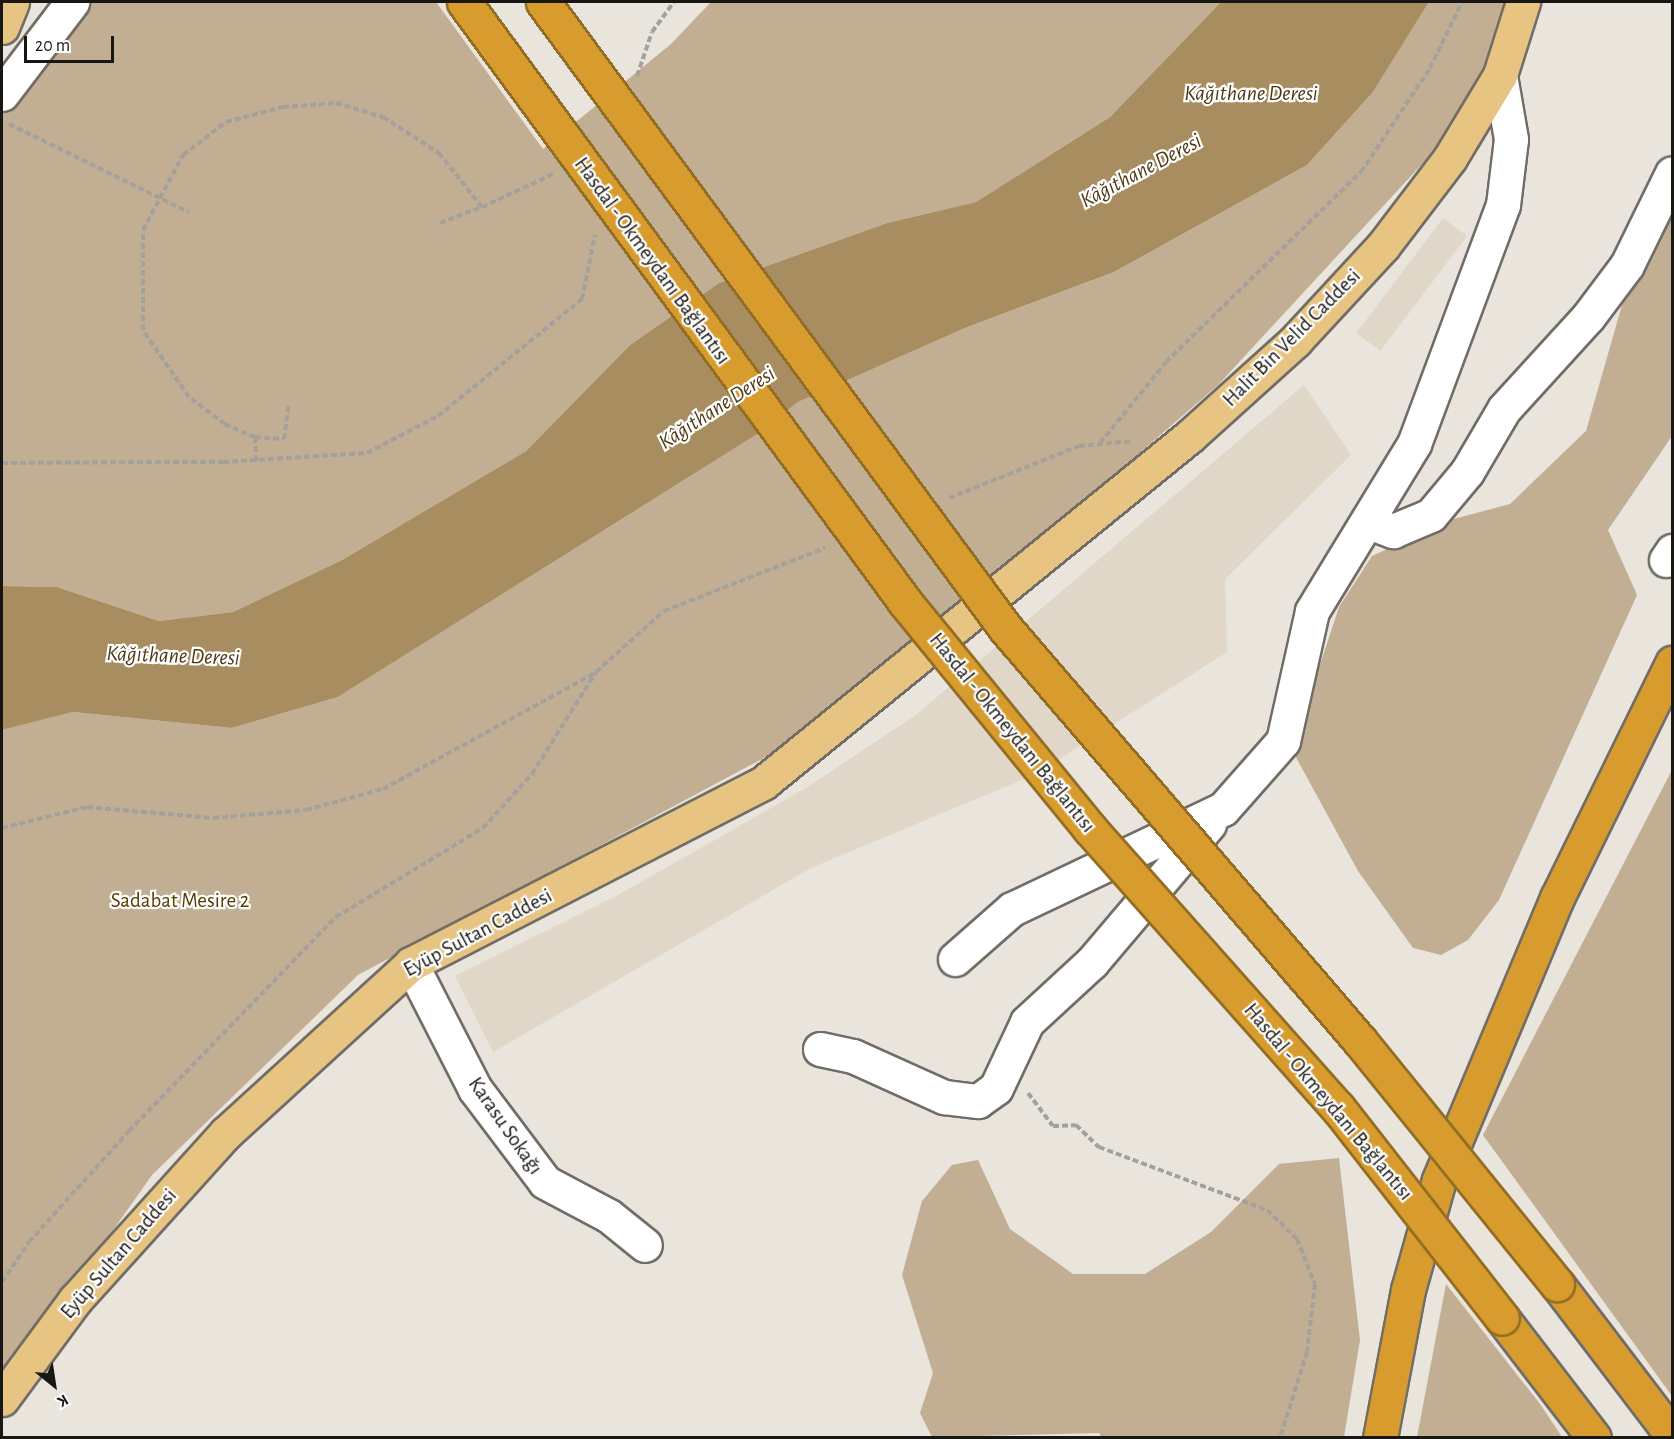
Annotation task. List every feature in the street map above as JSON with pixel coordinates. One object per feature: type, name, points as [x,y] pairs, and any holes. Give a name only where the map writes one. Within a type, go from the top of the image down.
[{"type":"highway","name":"Hasdal - Okmeydanı Bağlantısı","points":[[464,2],[905,602],[1090,829],[1338,1108],[1594,1437]]},
{"type":"highway","points":[[543,2],[1006,629],[1360,1041],[1557,1284],[1672,1435]]},
{"type":"highway","points":[[1380,1437],[1408,1290],[1439,1180],[1557,898],[1672,663]]},
{"type":"main road","points":[[2,27],[12,2]]},
{"type":"main road","name":"Halit Bin Velid Caddesi","points":[[977,605],[1190,436],[1295,341],[1383,246],[1450,158],[1500,75],[1523,2]]},
{"type":"main road","name":"Eyüp Sultan Caddesi","points":[[2,1399],[75,1300],[226,1133],[411,964],[764,783],[977,605]]},
{"type":"street","points":[[2,94],[72,2]]},
{"type":"street","points":[[820,1049],[854,1056],[944,1097],[978,1101],[996,1088],[1027,1022],[1092,963],[1169,866],[1283,741],[1312,612],[1369,522],[1414,444],[1503,205],[1511,139],[1500,75]]},
{"type":"street","points":[[1369,522],[1393,531],[1431,515],[1467,472],[1504,409],[1588,317],[1627,265],[1672,173]]},
{"type":"street","points":[[955,959],[1012,909],[1223,809]]},
{"type":"street","name":"Karasu Sokağı","points":[[411,964],[475,1089],[545,1182],[609,1216],[645,1245]]},
{"type":"path","points":[[634,84],[652,32],[674,2]]},
{"type":"path","points":[[1100,444],[1166,362],[1361,172],[1430,68],[1462,2]]},
{"type":"path","points":[[289,404],[284,439],[255,437],[225,424],[189,396],[143,330],[143,230],[157,198],[183,156],[226,122],[283,107],[336,103],[383,117],[440,153],[482,207]]},
{"type":"path","points":[[2,120],[189,212]]},
{"type":"path","points":[[440,223],[482,207],[558,172]]},
{"type":"path","points":[[2,463],[256,461],[367,453],[438,416],[582,299],[596,229]]},
{"type":"path","points":[[255,437],[256,461]]},
{"type":"path","points":[[936,503],[1079,446],[1140,440]]},
{"type":"path","points":[[2,828],[87,807],[213,818],[306,810],[383,789],[596,672],[664,611],[837,543]]},
{"type":"path","points":[[2,1281],[29,1242],[129,1131],[336,917],[483,828],[532,774],[596,672]]},
{"type":"path","points":[[1009,1058],[1032,1102],[1053,1126],[1076,1125],[1099,1147],[1267,1210],[1297,1239],[1314,1284],[1307,1352],[1280,1437]]},
{"type":"shaded area","points":[[1443,218],[1467,236],[1380,351],[1356,333]]},
{"type":"shaded area","points":[[1304,385],[1351,455],[1225,579],[1227,652],[1036,774],[811,868],[493,1052],[455,976],[618,895],[806,788],[916,715]]},
{"type":"green space","points":[[89,2],[436,2],[543,149],[671,44],[711,2],[1221,2],[1110,117],[976,202],[887,223],[719,283],[630,345],[526,451],[342,560],[233,612],[159,621],[57,587],[2,586],[2,112]]},
{"type":"green space","name":"Sadabat Mesire 2","points":[[1429,2],[1516,2],[1496,72],[1423,163],[1219,384],[866,691],[775,752],[358,975],[152,1175],[2,1388],[2,730],[73,712],[232,728],[338,697],[759,433],[798,402],[965,328],[1114,272],[1307,165],[1373,92]]},
{"type":"green space","points":[[1672,197],[1672,436],[1608,530],[1637,595],[1499,900],[1468,940],[1441,955],[1413,948],[1358,871],[1292,750],[1339,607],[1372,556],[1450,520],[1510,504],[1586,431],[1628,284]]},
{"type":"green space","points":[[1672,770],[1672,1396],[1483,1135]]},
{"type":"green space","points":[[1339,1158],[1360,1340],[1344,1437],[1102,1438],[1099,1433],[932,1437],[920,1413],[933,1373],[902,1275],[922,1201],[952,1165],[978,1160],[1010,1229],[1073,1274],[1145,1274],[1211,1232],[1279,1164]]},
{"type":"green space","points":[[1446,1284],[1540,1404],[1562,1437],[1417,1437]]},
{"type":"water","name":"Kağıthane Deresi","points":[[1221,2],[1429,2],[1373,92],[1307,165],[1114,272],[965,328],[798,402],[759,433],[338,697],[232,728],[73,712],[2,730],[2,586],[57,587],[159,621],[233,612],[342,560],[526,451],[630,345],[719,283],[887,223],[976,202],[1110,117]]},
{"type":"water label","name":"Kâğıthane Deresi","points":[[1141,171]]},
{"type":"water label","name":"Kâğıthane Deresi","points":[[717,408]]},
{"type":"water label","name":"Kâğıthane Deresi","points":[[173,656]]}]
